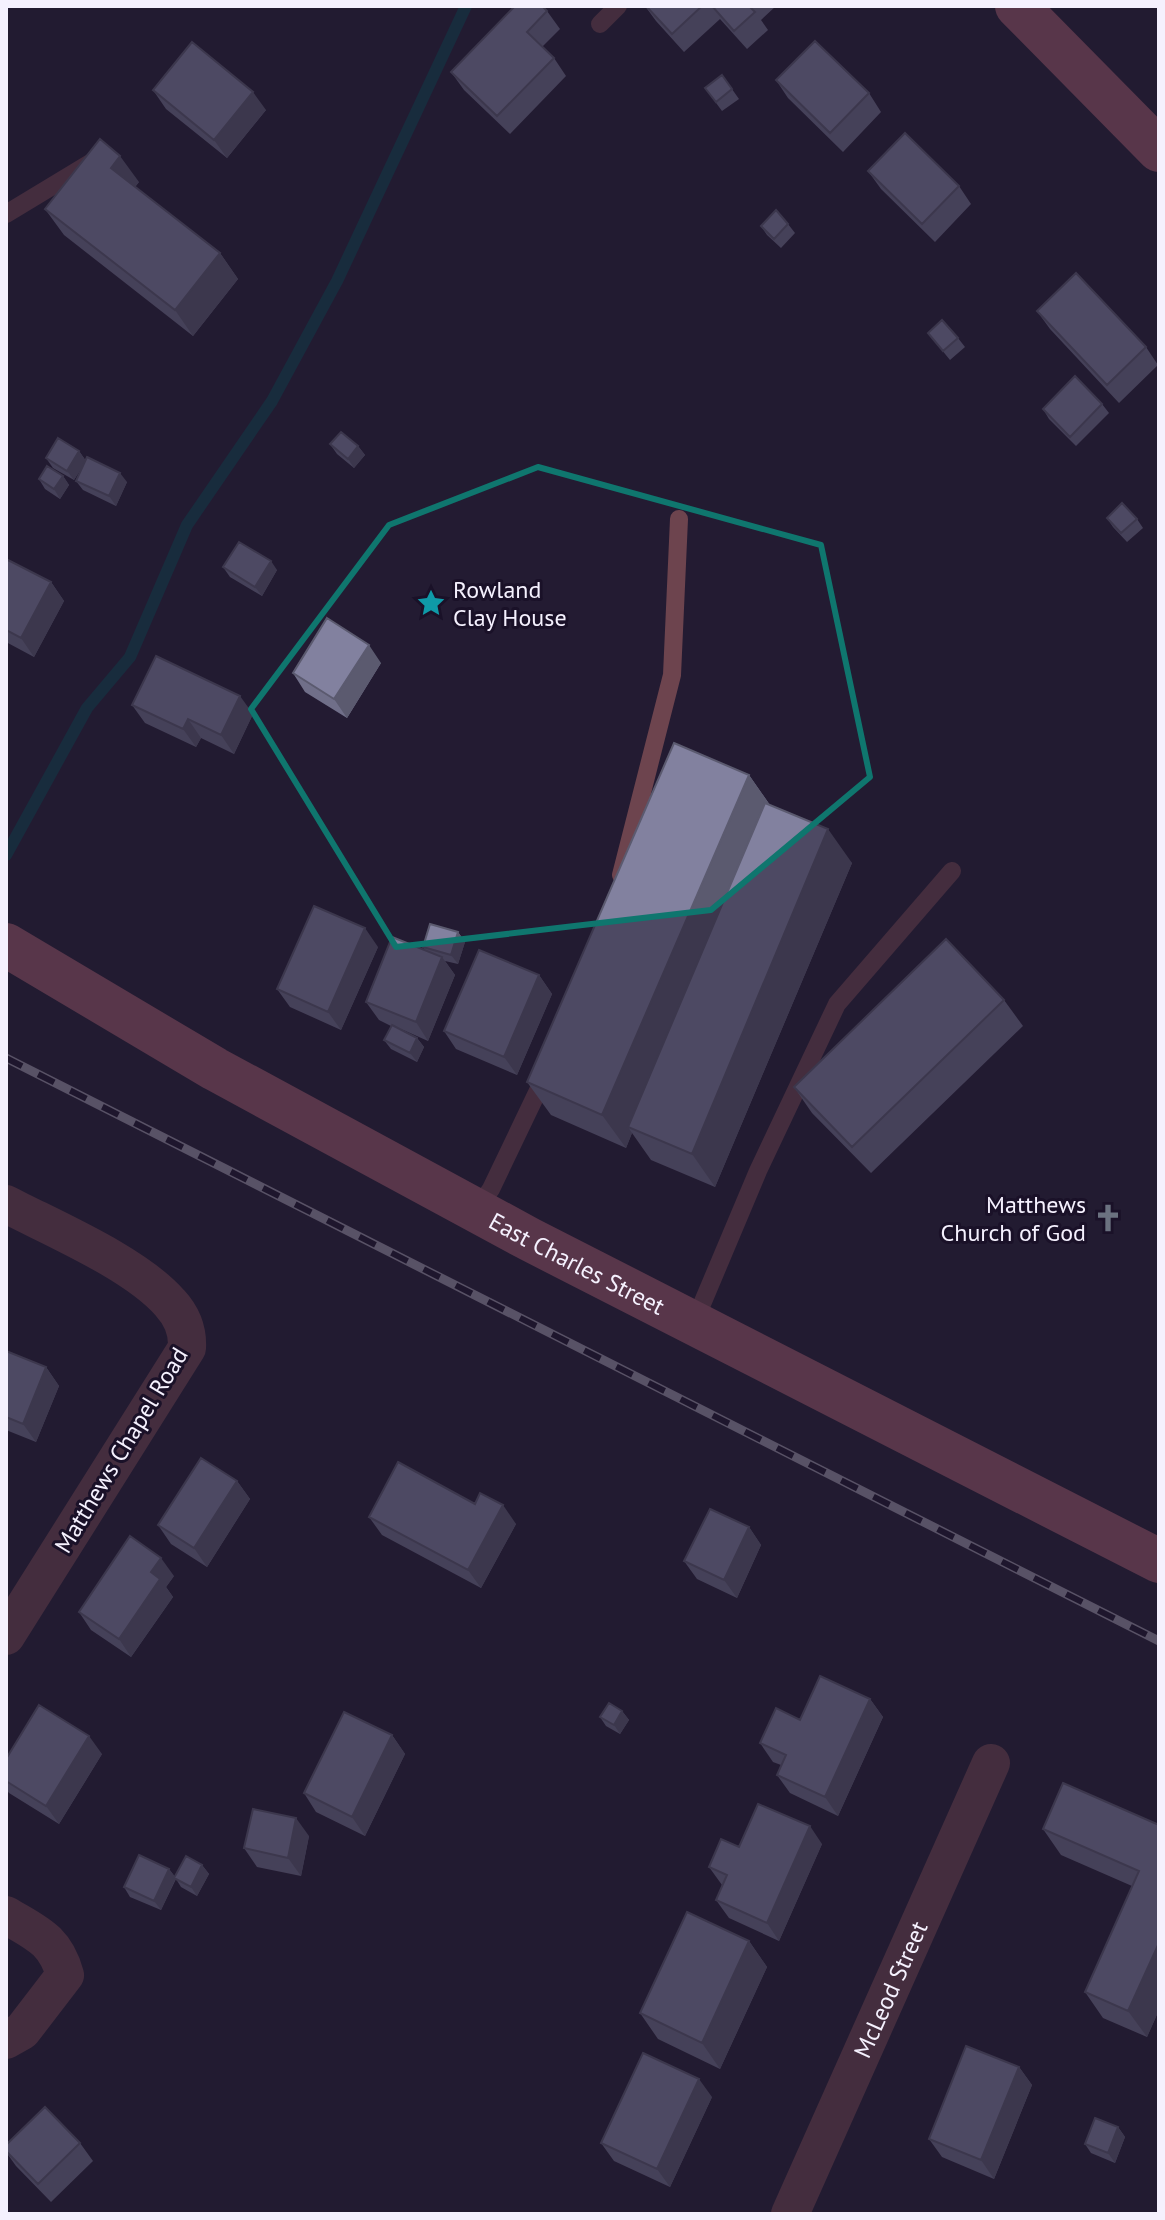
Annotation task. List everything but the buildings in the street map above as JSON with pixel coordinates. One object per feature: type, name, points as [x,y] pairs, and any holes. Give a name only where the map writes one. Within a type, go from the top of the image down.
[{"type":"street","points":[[1017,6],[1159,150]]},
{"type":"street","name":"East Charles Street","points":[[6,945],[215,1069],[476,1210],[1159,1561]]},
{"type":"street","name":"Matthews Chapel Road","points":[[6,1204],[111,1259],[143,1281],[170,1303],[188,1333],[187,1348],[6,1636]]},
{"type":"street","name":"McLeod Street","points":[[790,2214],[991,1763]]},
{"type":"street","points":[[6,1915],[50,1941],[65,1975],[22,2031],[6,2040]]},
{"type":"lane","points":[[600,24],[618,6]]},
{"type":"lane","points":[[6,214],[92,162]]},
{"type":"lane","points":[[615,899],[672,675],[679,519]]},
{"type":"lane","points":[[694,1323],[758,1171],[837,1004],[952,871]]},
{"type":"lane","points":[[476,1210],[491,1189],[555,1055]]},
{"type":"highlighted area","points":[[538,467],[821,545],[870,777],[711,910],[396,947],[251,709],[389,525]]},
{"type":"waterway","points":[[6,855],[87,708],[130,657],[187,525],[272,401],[337,281],[466,6]]},
{"type":"railway","points":[[6,1058],[1159,1641]]},
{"type":"place","name":"Rowland Clay House","points":[[431,603]]},
{"type":"place","name":"Matthews Church of God","points":[[1108,1218]]}]
